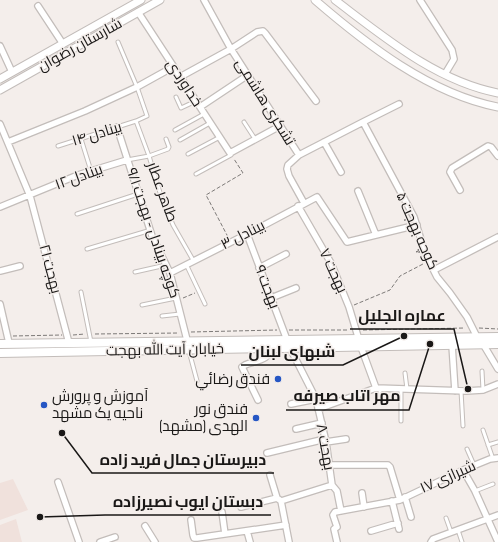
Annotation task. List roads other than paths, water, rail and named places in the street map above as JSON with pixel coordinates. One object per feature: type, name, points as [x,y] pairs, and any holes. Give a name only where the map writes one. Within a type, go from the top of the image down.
[{"type":"main road","name":"خیابان آیت الله بهجت","points":[[0,344],[8,340],[186,336],[360,344],[498,344]]},
{"type":"main road","name":"خیابان آیت الله بهجت","points":[[0,353],[270,347],[290,348],[498,337]]},
{"type":"street","name":"شارستان رضوان","points":[[0,79],[141,0]]},
{"type":"street","name":"شارستان رضوان","points":[[0,90],[160,0]]},
{"type":"street","name":"تشکری هاشمی","points":[[204,0],[231,49],[299,155]]},
{"type":"street","points":[[314,0],[374,49],[412,73],[465,98],[498,107]]},
{"type":"street","points":[[335,0],[383,37],[420,61],[470,85],[498,93]]},
{"type":"street","points":[[420,0],[452,50],[454,59],[445,74]]},
{"type":"street","points":[[38,6],[63,44]]},
{"type":"street","name":"خداوردی","points":[[138,12],[231,154]]},
{"type":"street","points":[[180,77],[231,49],[257,32],[262,31],[316,101]]},
{"type":"street","points":[[0,46],[12,72]]},
{"type":"street","points":[[8,142],[85,111],[137,87],[173,67]]},
{"type":"street","points":[[200,107],[248,75]]},
{"type":"street","points":[[304,203],[289,176],[287,168],[288,165],[299,155],[399,104]]},
{"type":"street","name":"کوچه بهجت ۵","points":[[363,122],[414,217],[425,253],[437,277],[466,316],[477,337]]},
{"type":"street","name":"بهجت ۲۱","points":[[0,124],[30,196],[68,339]]},
{"type":"street","points":[[231,154],[280,126]]},
{"type":"street","name":"کوچه بینادل - بهجت ۹/۱","points":[[117,127],[151,230],[170,273],[186,336]]},
{"type":"street","points":[[324,142],[341,172]]},
{"type":"street","points":[[460,190],[450,172],[452,168],[488,146],[491,146],[498,156]]},
{"type":"street","name":"بینادل ۱۲","points":[[0,206],[30,196],[78,175],[127,160]]},
{"type":"street","points":[[358,191],[376,235],[417,225]]},
{"type":"street","name":"بینادل ۳","points":[[170,273],[316,197],[347,242],[376,235]]},
{"type":"street","name":"بهجت ۷","points":[[298,206],[331,263],[349,307],[360,344],[378,388]]},
{"type":"street","name":"بهجت ۹","points":[[246,234],[287,340]]},
{"type":"street","points":[[434,270],[498,237]]},
{"type":"street","points":[[259,268],[286,254]]},
{"type":"street","points":[[0,271],[20,266]]},
{"type":"street","points":[[271,298],[296,288]]},
{"type":"street","points":[[0,304],[8,340]]},
{"type":"street","points":[[483,344],[498,369]]},
{"type":"street","points":[[452,345],[458,391]]},
{"type":"street","points":[[258,400],[242,367],[268,356],[271,352],[270,347]]},
{"type":"street","name":"بهجت ۸","points":[[290,348],[316,399],[322,423],[332,486],[337,491],[341,511]]},
{"type":"street","points":[[318,409],[378,388],[458,391],[483,390],[498,384]]},
{"type":"street","points":[[291,404],[316,399]]},
{"type":"street","points":[[296,429],[322,423]]},
{"type":"street","points":[[267,453],[325,440],[346,439]]},
{"type":"street","name":"شیرازی ۱۷","points":[[341,511],[403,499],[474,465],[496,458]]},
{"type":"street","points":[[328,465],[388,465],[411,517]]},
{"type":"street","points":[[463,470],[488,518],[497,542]]},
{"type":"street","points":[[270,475],[279,499],[289,542]]},
{"type":"street","points":[[58,482],[79,542]]},
{"type":"street","points":[[241,507],[332,486]]},
{"type":"street","points":[[362,493],[364,507]]},
{"type":"street","points":[[371,531],[398,526],[392,501]]},
{"type":"street","points":[[336,542],[334,528],[337,527],[333,515],[335,512],[341,511]]},
{"type":"street","points":[[222,512],[225,534]]},
{"type":"street","points":[[430,542],[433,539],[457,529],[498,515]]},
{"type":"street","points":[[191,520],[194,538],[286,525]]},
{"type":"street","points":[[145,526],[155,542]]},
{"type":"street","points":[[247,531],[250,542]]},
{"type":"street","points":[[100,542],[115,537]]},
{"type":"lane","points":[[118,42],[137,87],[147,116],[136,122]]},
{"type":"lane","points":[[176,97],[181,108],[196,101]]},
{"type":"lane","points":[[175,130],[204,114]]},
{"type":"lane","name":"بینادل ۱۴","points":[[58,146],[136,122]]},
{"type":"lane","name":"طاهر عطار","points":[[136,122],[149,156],[161,196],[173,225],[193,260]]},
{"type":"lane","points":[[244,122],[255,139]]},
{"type":"lane","points":[[180,140],[210,123]]},
{"type":"lane","points":[[188,154],[220,137]]},
{"type":"lane","points":[[81,139],[91,171]]},
{"type":"lane","points":[[127,160],[149,156],[169,148],[166,139]]},
{"type":"lane","points":[[196,174],[231,154]]},
{"type":"lane","points":[[77,214],[138,194]]},
{"type":"lane","points":[[87,249],[151,230]]},
{"type":"lane","points":[[186,264],[204,304]]},
{"type":"lane","points":[[136,272],[166,265]]},
{"type":"lane","points":[[81,292],[90,338]]},
{"type":"lane","points":[[142,304],[177,299]]},
{"type":"lane","points":[[162,316],[180,314]]},
{"type":"lane","points":[[188,349],[197,381]]},
{"type":"lane","points":[[482,371],[483,390]]},
{"type":"lane","points":[[401,421],[405,373]]},
{"type":"lane","points":[[378,388],[380,399]]},
{"type":"lane","points":[[458,391],[463,426]]},
{"type":"lane","points":[[483,430],[488,445],[496,458]]},
{"type":"lane","points":[[488,445],[498,442]]},
{"type":"lane","points":[[467,449],[474,465]]},
{"type":"lane","points":[[475,491],[493,484]]},
{"type":"lane","points":[[446,518],[451,532]]},
{"type":"lane","points":[[457,529],[462,542]]},
{"type":"place","name":"شبهای لبنان","points":[[404,336]]},
{"type":"place","name":"مهر اتاب صيرفه","points":[[430,344]]},
{"type":"place","name":"فندق رضائي","points":[[278,379]]},
{"type":"place","name":"عماره الجلیل","points":[[468,389]]},
{"type":"place","name":"آموزش و پرورش ناحیه یک مشهد","points":[[44,405]]},
{"type":"place","name":"فندق نور الهدى (مشهد)","points":[[256,418]]},
{"type":"place","name":"دبیرستان جمال فرید زاده","points":[[62,433]]},
{"type":"place","name":"دبستان ایوب نصیرزاده","points":[[40,517]]}]
